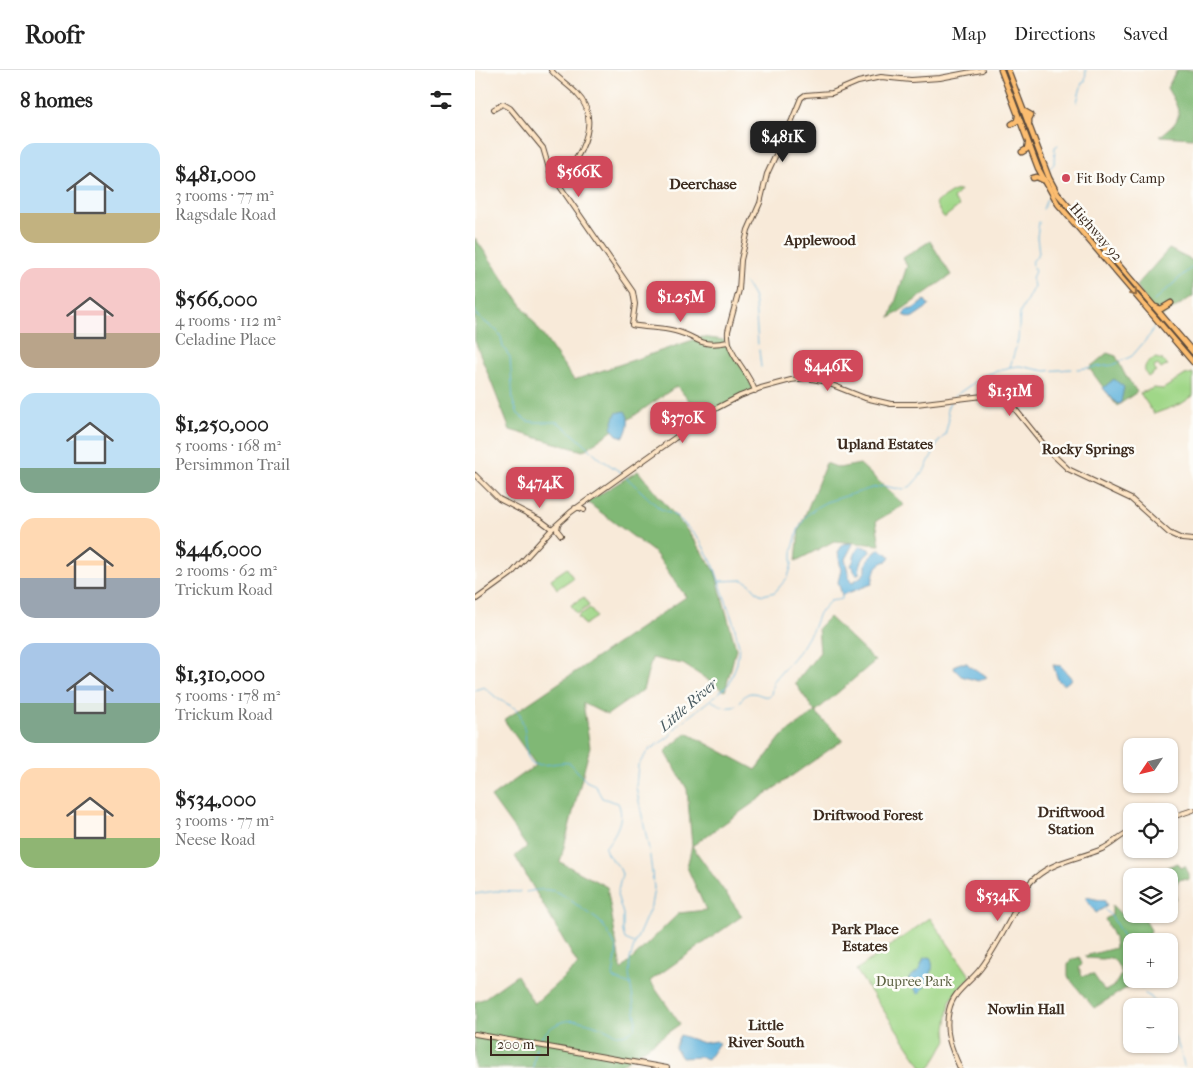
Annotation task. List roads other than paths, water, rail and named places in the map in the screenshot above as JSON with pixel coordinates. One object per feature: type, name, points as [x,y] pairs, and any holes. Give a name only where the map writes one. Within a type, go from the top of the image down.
[{"type":"main road","name":"Highway 92","points":[[1001,70],[1044,180],[1058,204],[1193,362]]},
{"type":"main road","name":"Highway 92","points":[[1008,70],[1021,108],[1025,113],[1031,115],[1028,120],[1049,178],[1063,200],[1193,352]]},
{"type":"main road","points":[[1017,115],[1018,119],[1013,124],[1023,128]]},
{"type":"main road","points":[[1027,140],[1027,149],[1022,152],[1028,151],[1034,156]]},
{"type":"main road","points":[[1039,168],[1038,174],[1033,178],[1037,177],[1044,180]]},
{"type":"main road","points":[[1153,305],[1161,309],[1171,304],[1164,312],[1166,320]]},
{"type":"street","points":[[551,70],[578,94],[588,114],[589,124],[576,159],[577,162],[569,170],[555,178]]},
{"type":"street","points":[[755,391],[750,378],[733,354],[728,342],[729,324],[740,287],[741,260],[748,230],[759,203],[767,174],[793,120],[801,98],[805,95],[831,93],[858,82],[881,77],[911,80],[940,78],[982,70]]},
{"type":"street","points":[[494,109],[503,104],[507,105],[543,148],[550,170],[555,178],[633,292],[635,304],[632,325],[676,331],[699,342],[709,344],[728,342]]},
{"type":"street","points":[[526,558],[553,527],[576,505],[630,470],[714,410],[740,396],[791,380],[807,378],[822,380],[865,398],[891,404],[916,404],[983,396],[997,397],[1009,403],[1015,409],[1049,451],[1068,469],[1131,499],[1169,533],[1182,539],[1193,540]]},
{"type":"street","points":[[475,475],[499,499],[553,527],[561,536]]},
{"type":"street","points":[[475,600],[511,574],[553,527],[575,508],[606,486]]},
{"type":"street","points":[[575,508],[584,510]]},
{"type":"street","points":[[1178,815],[1193,810]]},
{"type":"street","points":[[960,1068],[948,1039],[948,1018],[951,1003],[957,992],[980,970],[1028,884],[1046,869],[1101,849],[1123,836]]},
{"type":"street","points":[[475,1034],[568,1052],[667,1068]]},
{"type":"water","points":[[925,300],[929,306],[913,317],[910,318],[903,315],[906,310],[913,309]]},
{"type":"water","points":[[1114,379],[1124,387],[1119,404],[1103,388]]},
{"type":"water","points":[[625,411],[628,427],[624,437],[617,435],[611,428],[616,413]]},
{"type":"water","points":[[843,544],[853,544],[845,559],[850,581],[853,582],[863,575],[869,558],[879,549],[890,557],[887,561],[880,564],[874,573],[872,584],[842,595],[838,582],[841,570],[838,552]]},
{"type":"water","points":[[861,546],[870,549],[870,552],[862,561],[859,574],[856,574],[851,565],[856,551]]},
{"type":"water","points":[[967,663],[987,677],[978,681],[961,676],[954,669],[955,665]]},
{"type":"water","points":[[1053,665],[1061,666],[1072,679],[1064,685],[1058,680]]},
{"type":"water","points":[[1086,897],[1105,901],[1107,906],[1096,913]]},
{"type":"water","points":[[930,957],[932,971],[925,986],[918,994],[908,979],[919,970],[924,958]]},
{"type":"water","points":[[680,1035],[703,1043],[716,1041],[719,1043],[708,1059],[701,1057],[682,1058],[675,1048]]},
{"type":"waterway","points":[[1077,102],[1082,83],[1085,82],[1086,70]]},
{"type":"waterway","points":[[1050,168],[1054,164],[1055,147],[1058,145]]},
{"type":"waterway","points":[[1043,209],[1047,199]]},
{"type":"waterway","points":[[1010,367],[1018,340],[1020,313],[1034,286],[1032,278],[1035,271],[1032,262],[1039,253],[1037,237],[1039,222]]},
{"type":"waterway","points":[[1154,301],[1193,266]]},
{"type":"waterway","points":[[745,283],[753,296],[755,304],[758,344]]},
{"type":"waterway","name":"Little River","points":[[475,310],[477,316],[497,331],[501,337],[503,347],[510,357],[513,402],[518,414],[527,421],[557,422],[602,460],[622,473]]},
{"type":"waterway","points":[[1077,369],[1113,365],[1132,356],[1150,335],[1156,323]]},
{"type":"waterway","points":[[759,350],[761,367]]},
{"type":"waterway","points":[[953,397],[985,375],[1010,367],[1020,366],[1045,371],[1071,369]]},
{"type":"waterway","points":[[720,581],[743,580],[763,595],[775,592],[788,577],[798,530],[806,516],[826,502],[872,488],[884,486],[903,490],[911,486],[924,471],[939,441],[945,435],[949,419],[947,409],[950,402]]},
{"type":"waterway","name":"Little River","points":[[537,1043],[552,1027],[567,1021],[593,1024],[619,1035],[628,1033],[635,1027],[636,1019],[629,974],[630,959],[651,906],[654,888],[649,849],[636,787],[638,765],[649,750],[669,737],[677,726],[729,684],[737,663],[739,646],[734,625],[714,566],[700,541],[678,517],[659,508],[625,476]]},
{"type":"waterway","points":[[712,701],[729,707],[738,705],[748,694],[771,695],[773,682],[803,646],[813,629],[819,613],[830,601],[842,599],[842,595]]},
{"type":"waterway","points":[[475,690],[484,687],[498,699],[515,708],[520,714],[525,732],[527,755],[531,763],[541,765],[570,763],[586,781],[595,785],[602,798],[618,803],[621,815],[620,821],[605,848],[607,854],[619,867],[622,874],[617,895],[623,914],[623,932],[625,939],[634,943]]},
{"type":"waterway","points":[[526,892],[536,890],[556,892],[568,898],[598,920],[617,949],[613,976],[615,979],[630,985]]},
{"type":"waterway","points":[[475,894],[495,891],[520,892]]},
{"type":"waterway","points":[[1105,910],[1112,917],[1123,936]]},
{"type":"waterway","points":[[1145,994],[1152,998]]},
{"type":"waterway","points":[[1178,1045],[1184,1066]]},
{"type":"waterway","name":"Little River","points":[[533,1068],[536,1047]]},
{"type":"place","name":"Fit Body Camp","points":[[1066,178]]},
{"type":"district","name":"Deerchase","points":[[703,184]]},
{"type":"district","name":"Applewood","points":[[820,240]]},
{"type":"district","name":"Upland Estates","points":[[885,444]]},
{"type":"district","name":"Rocky Springs","points":[[1088,449]]},
{"type":"district","name":"Driftwood Forest","points":[[868,815]]},
{"type":"district","name":"Driftwood Station","points":[[1071,820]]},
{"type":"district","name":"Park Place Estates","points":[[865,938]]},
{"type":"district","name":"Nowlin Hall","points":[[1026,1009]]},
{"type":"district","name":"Little River South","points":[[766,1034]]},
{"type":"park label","name":"Dupree Park","points":[[914,981]]}]
